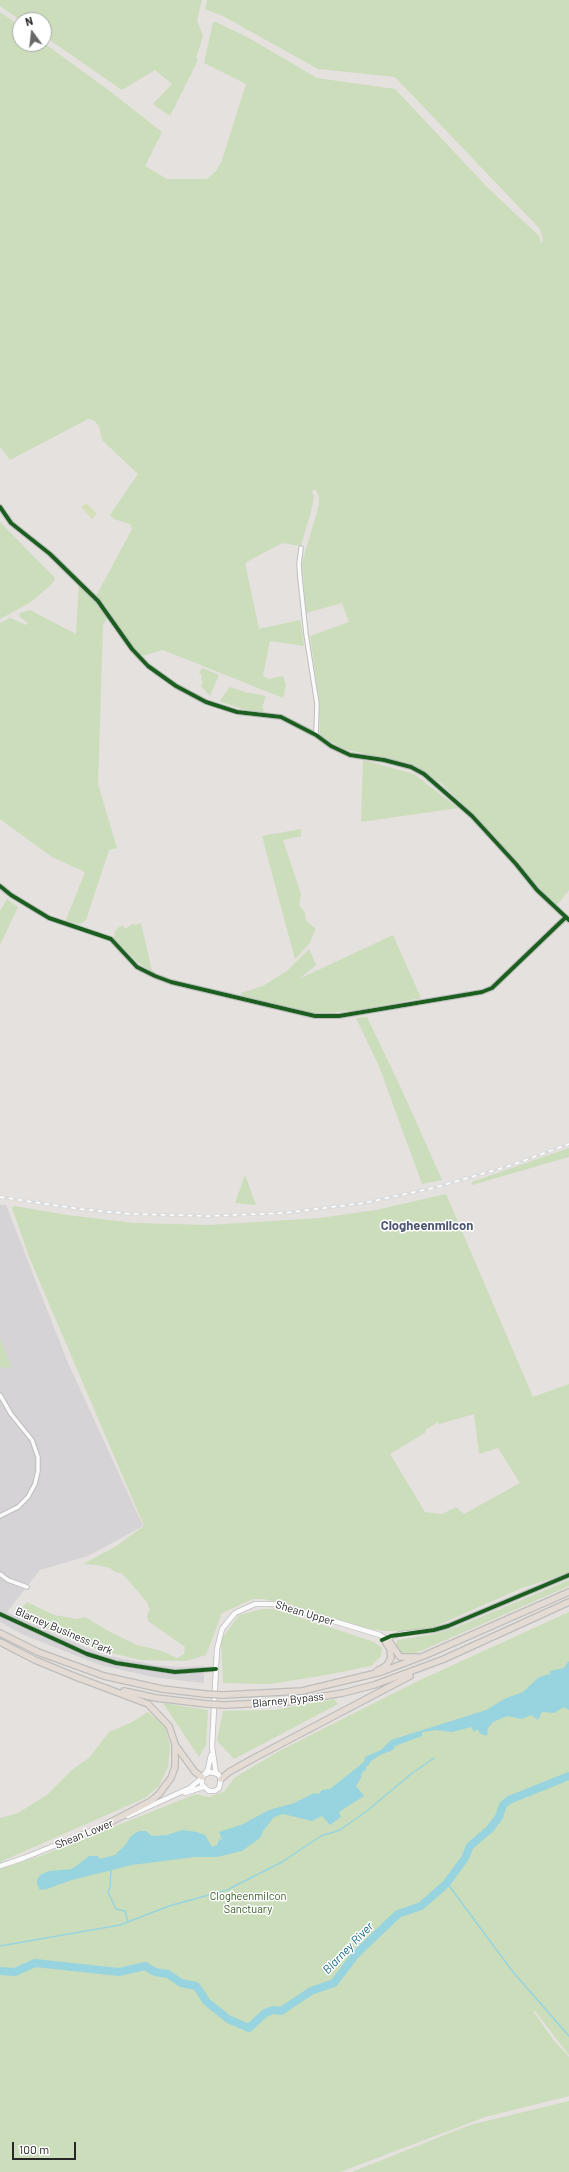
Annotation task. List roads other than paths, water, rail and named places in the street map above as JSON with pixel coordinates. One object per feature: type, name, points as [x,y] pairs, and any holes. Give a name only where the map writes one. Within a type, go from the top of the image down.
[{"type":"highway","name":"Blarney Bypass","points":[[0,1633],[38,1652],[104,1676],[162,1689],[223,1695],[302,1691],[358,1679],[400,1666],[426,1656],[569,1592]]},
{"type":"highway","name":"Blarney Bypass","points":[[0,1642],[35,1660],[79,1678],[139,1695],[224,1705],[287,1702],[343,1693],[402,1676],[444,1659],[569,1602]]},
{"type":"highway","points":[[386,1641],[397,1656],[402,1658],[426,1656]]},
{"type":"highway","points":[[358,1679],[384,1668],[388,1663],[391,1656],[386,1641]]},
{"type":"highway","points":[[221,1779],[263,1753],[383,1689],[444,1659]]},
{"type":"highway","points":[[79,1678],[148,1704],[169,1726],[175,1744],[195,1772],[203,1777]]},
{"type":"highway","points":[[107,1824],[151,1801],[162,1791],[174,1767],[175,1744]]},
{"type":"main road","name":"Shean Upper","points":[[203,1777],[209,1766],[212,1747],[217,1649],[222,1629],[235,1613],[254,1604],[277,1604],[372,1634],[386,1641]]},
{"type":"main road","name":"Shean Upper","points":[[212,1747],[216,1772]]},
{"type":"main road","points":[[210,1772],[216,1772],[221,1779],[221,1785],[215,1791],[209,1791],[203,1787],[203,1777],[210,1772]]},
{"type":"main road","name":"Shean Lower","points":[[166,1800],[191,1787],[203,1777]]},
{"type":"main road","name":"Shean Lower","points":[[0,1866],[166,1800],[203,1787]]},
{"type":"street","points":[[0,508],[11,523],[50,554],[98,601],[132,649],[148,666],[176,686],[206,702],[238,712],[281,717],[316,735],[331,746],[350,754],[384,760],[410,767],[424,774],[472,816],[516,864],[537,890],[567,919],[492,988],[482,992],[339,1016],[316,1016],[171,982],[155,976],[137,967],[111,939],[50,918],[11,895],[0,886]]},
{"type":"street","points":[[301,548],[299,564],[301,584],[317,704],[316,735]]},
{"type":"street","points":[[0,1395],[8,1410],[32,1440],[38,1457],[35,1484],[28,1497],[18,1507],[0,1516]]},
{"type":"street","points":[[0,1574],[8,1580],[27,1588]]},
{"type":"street","points":[[386,1641],[400,1634],[434,1630],[448,1626],[569,1575]]},
{"type":"street","name":"Blarney Business Park","points":[[0,1614],[87,1654],[116,1663],[175,1672],[216,1669]]},
{"type":"water","points":[[569,1661],[569,1710],[564,1707],[554,1713],[542,1712],[538,1720],[531,1715],[522,1719],[507,1716],[493,1722],[488,1728],[487,1736],[481,1734],[477,1729],[474,1732],[471,1727],[452,1732],[436,1730],[422,1732],[422,1736],[395,1746],[393,1750],[380,1755],[371,1761],[368,1766],[366,1766],[366,1770],[362,1772],[361,1778],[356,1786],[364,1796],[339,1812],[341,1817],[330,1825],[322,1816],[312,1821],[283,1814],[274,1817],[263,1831],[260,1838],[242,1851],[217,1857],[194,1857],[132,1865],[72,1880],[47,1889],[40,1890],[37,1884],[37,1880],[40,1875],[49,1871],[72,1869],[89,1856],[98,1856],[99,1859],[115,1855],[126,1844],[131,1836],[139,1831],[146,1831],[152,1836],[167,1835],[182,1830],[197,1832],[205,1835],[212,1847],[217,1845],[219,1839],[222,1840],[219,1832],[243,1824],[269,1810],[294,1803],[314,1793],[319,1794],[322,1790],[330,1789],[364,1762],[365,1757],[381,1750],[391,1740],[486,1710],[504,1699],[523,1692],[539,1677],[550,1674],[550,1671],[564,1668]]},
{"type":"waterway","points":[[0,1946],[120,1925],[169,1906],[227,1890],[282,1862],[321,1836],[340,1830],[368,1810],[411,1774],[434,1758]]},
{"type":"waterway","name":"Blarney River","points":[[0,1971],[15,1972],[35,1963],[119,1972],[145,1966],[155,1972],[168,1974],[181,1983],[196,1986],[207,2002],[228,2019],[249,2028],[265,2013],[273,2010],[281,2011],[311,1991],[334,1983],[356,1954],[398,1914],[421,1906],[446,1884],[465,1858],[470,1846],[490,1829],[499,1817],[503,1805],[509,1800],[569,1776]]},
{"type":"waterway","points":[[111,1870],[110,1887],[108,1892],[116,1909],[125,1911],[128,1922]]},
{"type":"waterway","points":[[447,1883],[513,1972],[569,2036]]},
{"type":"railway","points":[[0,1197],[80,1209],[130,1214],[208,1216],[284,1213],[364,1203],[433,1188],[509,1166],[569,1144]]},
{"type":"district","name":"Clogheenmilcon","points":[[427,1226]]},
{"type":"park label","name":"Clogheenmilcon Sanctuary","points":[[248,1902]]}]
